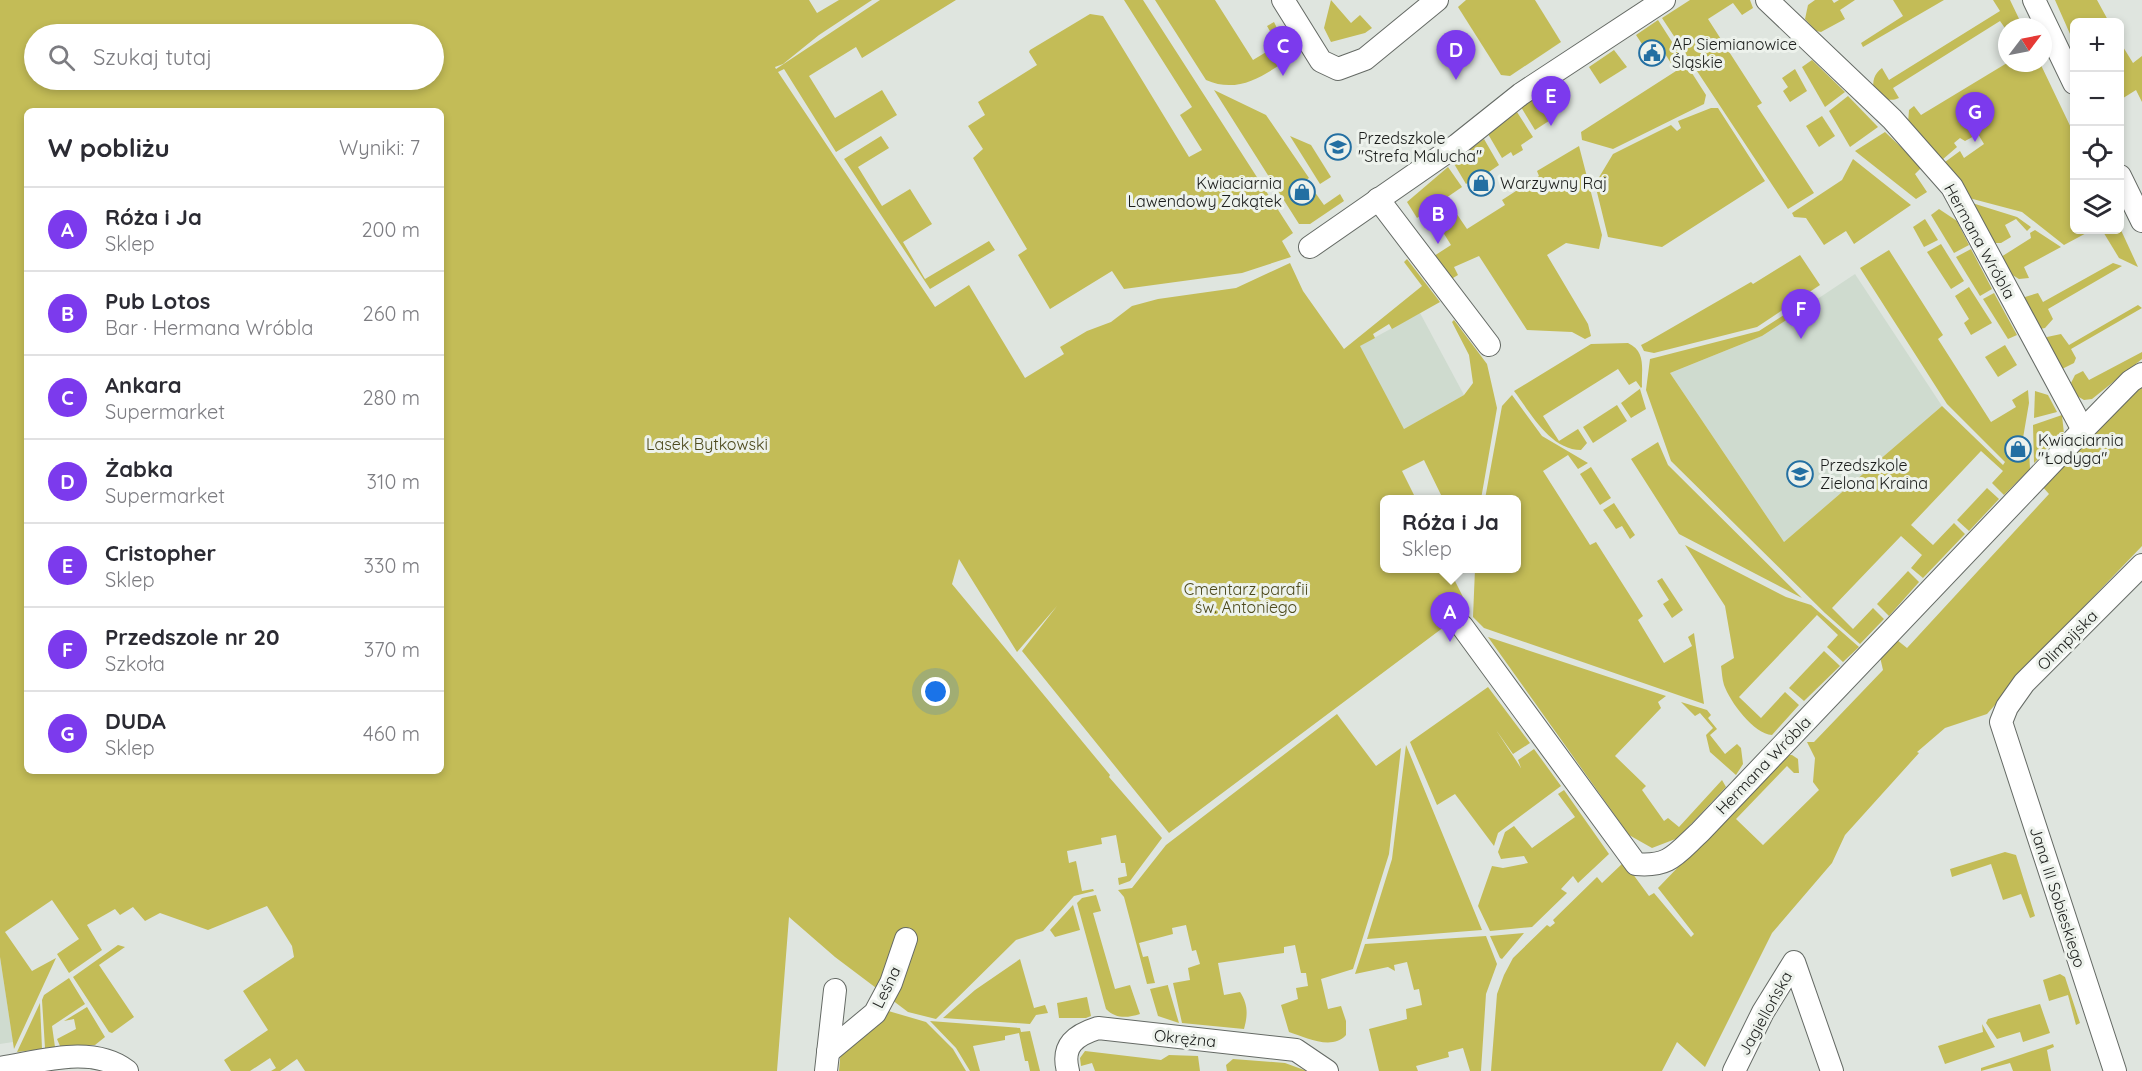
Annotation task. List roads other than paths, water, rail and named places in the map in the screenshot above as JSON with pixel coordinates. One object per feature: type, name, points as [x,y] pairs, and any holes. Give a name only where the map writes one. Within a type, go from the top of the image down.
[{"type":"street","points":[[1283,0],[1321,61],[1338,69],[1365,59],[1437,0]]},
{"type":"street","points":[[1310,247],[1456,146],[1521,94],[1664,0]]},
{"type":"street","name":"Hermana Wróbla","points":[[1767,0],[1892,119],[1952,187],[2083,430]]},
{"type":"street","points":[[2034,0],[2070,74]]},
{"type":"street","points":[[2122,180],[2142,221]]},
{"type":"street","points":[[1378,199],[1489,345]]},
{"type":"street","name":"Hermana Wróbla","points":[[1462,626],[1636,864],[1656,866],[1674,856],[1700,832],[2083,430],[2131,381],[2142,374]]},
{"type":"street","name":"Olimpijska","points":[[2001,722],[2007,707],[2024,682],[2142,565]]},
{"type":"street","name":"Jana III Sobieskiego","points":[[2001,722],[2115,1071]]},
{"type":"street","name":"Leśna","points":[[827,1061],[875,1013],[891,983],[906,939]]},
{"type":"street","name":"Jagiellońska","points":[[1734,1071],[1763,1012],[1794,962],[1832,1071]]},
{"type":"street","name":"Leśna","points":[[827,1061],[835,990]]},
{"type":"street","name":"Okrężna","points":[[1068,1071],[1065,1060],[1069,1046],[1076,1036],[1098,1028],[1296,1050],[1327,1071]]},
{"type":"street","points":[[0,1068],[79,1056],[103,1059],[127,1071]]},
{"type":"place","name":"AP Siemianowice Śląskie","points":[[1652,53]]},
{"type":"place","name":"Ankara","points":[[1283,76]]},
{"type":"place","name":"Żabka","points":[[1456,80]]},
{"type":"place","name":"Cristopher","points":[[1551,126]]},
{"type":"place","name":"DUDA","points":[[1975,142]]},
{"type":"place","name":"Przedszkole \"Strefa Malucha\"","points":[[1338,147]]},
{"type":"place","name":"Warzywny Raj","points":[[1481,183]]},
{"type":"place","name":"Kwiaciarnia Lawendowy Zakątek","points":[[1302,192]]},
{"type":"place","name":"Pub Lotos","points":[[1438,244]]},
{"type":"place","name":"Przedszole nr 20","points":[[1801,339]]},
{"type":"place","name":"Kwiaciarnia \"Łodyga\"","points":[[2018,449]]},
{"type":"place","name":"Przedszkole Zielona Kraina","points":[[1800,474]]},
{"type":"place","name":"Róża i Ja","points":[[1450,642]]},
{"type":"park label","name":"Lasek Bytkowski","points":[[707,444]]},
{"type":"park label","name":"Cmentarz parafii św. Antoniego","points":[[1246,598]]}]
